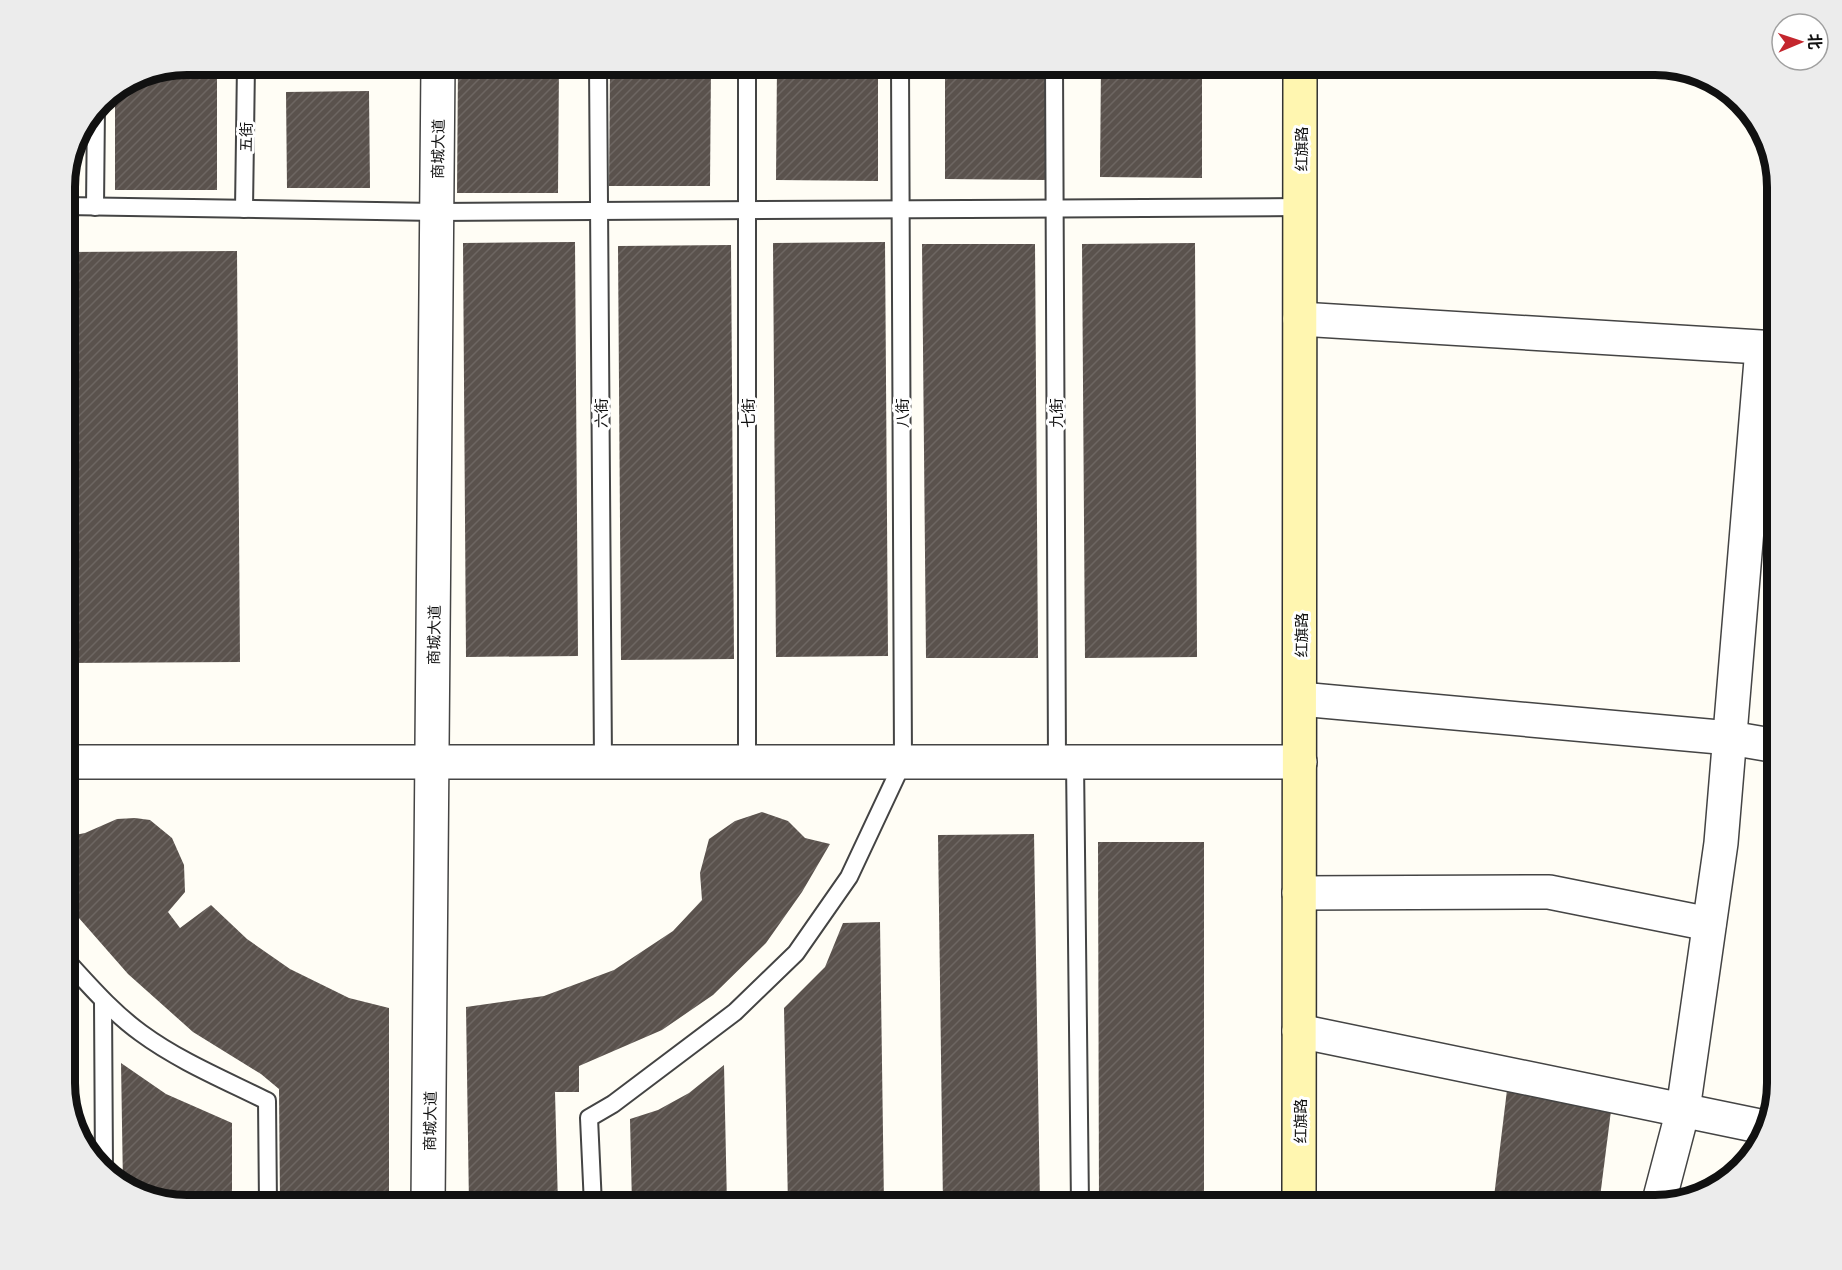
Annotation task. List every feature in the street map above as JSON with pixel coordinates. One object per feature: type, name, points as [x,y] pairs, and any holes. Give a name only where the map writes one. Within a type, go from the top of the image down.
[{"type":"street","name":"商城大道","points":[[428,1195],[438,75]]},
{"type":"street","name":"红旗路","points":[[1299,1195],[1300,75]]},
{"type":"street","points":[[1300,319],[1767,348]]},
{"type":"street","points":[[1661,1195],[1683,1110],[1721,843],[1767,377]]},
{"type":"street","points":[[1300,699],[1730,738],[1767,744]]},
{"type":"street","points":[[75,762],[1300,762]]},
{"type":"street","points":[[1299,893],[1549,892],[1709,924]]},
{"type":"street","points":[[1299,1031],[1758,1125]]},
{"type":"lane","name":"五街","points":[[244,209],[246,75]]},
{"type":"lane","name":"六街","points":[[598,75],[603,762]]},
{"type":"lane","name":"七街","points":[[747,75],[747,762]]},
{"type":"lane","name":"八街","points":[[900,75],[903,762]]},
{"type":"lane","name":"九街","points":[[1054,75],[1054,208],[1066,762],[1080,1195]]},
{"type":"lane","points":[[94,207],[96,123]]},
{"type":"lane","points":[[75,206],[437,212],[1300,207]]},
{"type":"lane","points":[[593,1195],[590,1118],[613,1104],[735,1011],[796,953],[849,877],[903,762]]},
{"type":"lane","points":[[75,970],[103,1001],[152,1040],[192,1064],[267,1101],[268,1195]]},
{"type":"lane","points":[[103,1001],[104,1158]]},
{"type":"building","points":[[217,75],[217,190],[115,190],[115,102],[131,90],[165,77]]},
{"type":"building","points":[[458,75],[559,75],[558,193],[457,193]]},
{"type":"building","points":[[610,75],[711,75],[710,186],[609,186]]},
{"type":"building","points":[[777,75],[878,75],[878,181],[776,180]]},
{"type":"building","points":[[945,75],[1046,75],[1046,180],[945,179]]},
{"type":"building","points":[[1101,75],[1202,75],[1202,178],[1100,177]]},
{"type":"building","points":[[369,91],[370,188],[287,188],[286,92]]},
{"type":"building","points":[[575,242],[578,656],[466,657],[463,243]]},
{"type":"building","points":[[885,242],[888,656],[776,657],[773,243]]},
{"type":"building","points":[[1195,243],[1197,657],[1085,658],[1082,244]]},
{"type":"building","points":[[922,244],[1035,244],[1038,658],[926,658]]},
{"type":"building","points":[[731,245],[734,659],[621,660],[618,246]]},
{"type":"building","points":[[237,251],[240,662],[75,663],[75,252]]},
{"type":"building","points":[[762,812],[788,821],[805,838],[830,844],[802,892],[766,943],[713,995],[662,1030],[579,1066],[579,1092],[555,1092],[558,1195],[469,1195],[466,1007],[544,996],[614,970],[673,931],[702,900],[700,873],[709,839],[735,821]]},
{"type":"building","points":[[117,819],[150,820],[172,838],[184,865],[185,892],[168,912],[180,928],[211,905],[247,939],[290,969],[349,998],[389,1008],[389,1195],[280,1195],[279,1089],[261,1074],[193,1032],[128,974],[75,914],[75,835]]},
{"type":"building","points":[[1034,834],[1040,1195],[943,1195],[938,835]]},
{"type":"building","points":[[1098,842],[1204,842],[1204,1195],[1099,1195]]},
{"type":"building","points":[[880,922],[884,1195],[788,1195],[784,1008],[825,967],[843,923]]},
{"type":"building","points":[[121,1063],[166,1094],[232,1123],[232,1195],[165,1193],[137,1183],[123,1174]]},
{"type":"building","points":[[724,1065],[727,1195],[632,1195],[630,1119],[658,1110],[689,1093]]},
{"type":"building","points":[[1507,1090],[1612,1103],[1600,1195],[1494,1195]]}]
